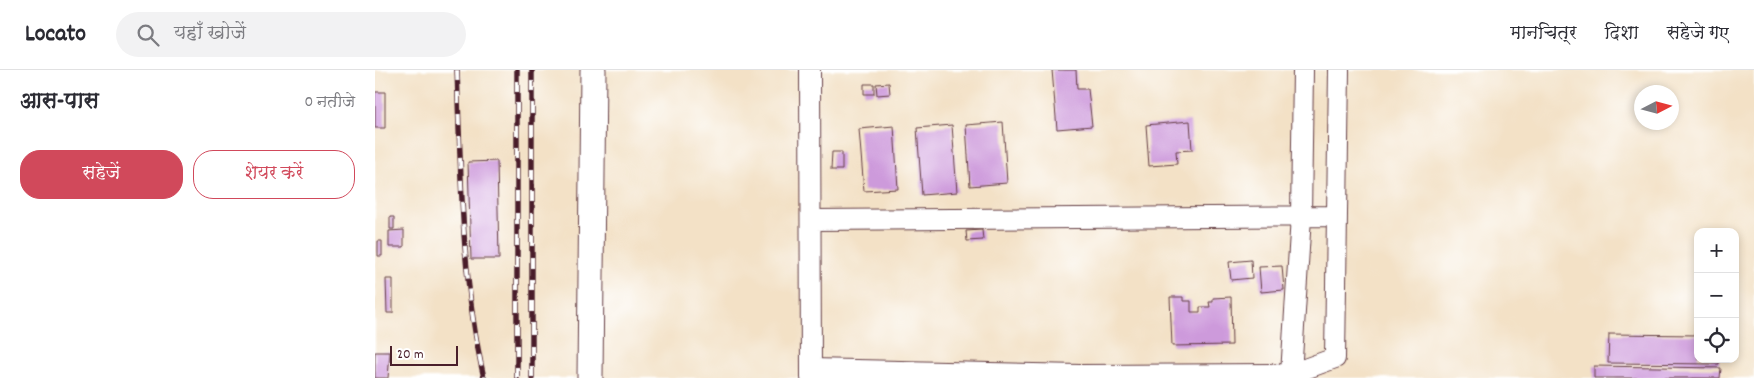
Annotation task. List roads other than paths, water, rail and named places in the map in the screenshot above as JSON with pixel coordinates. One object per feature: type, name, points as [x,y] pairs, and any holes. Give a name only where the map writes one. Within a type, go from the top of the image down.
[{"type":"street","points":[[590,378],[593,70]]},
{"type":"street","points":[[810,70],[812,220],[811,374],[1080,376],[1291,374],[1335,358],[1339,70]]},
{"type":"street","points":[[1291,374],[1301,217],[1303,70]]},
{"type":"street","points":[[812,220],[1337,216]]},
{"type":"railway","points":[[457,70],[466,263],[476,340],[484,378]]},
{"type":"railway","points":[[517,70],[517,378]]},
{"type":"railway","points":[[532,70],[532,378]]}]
